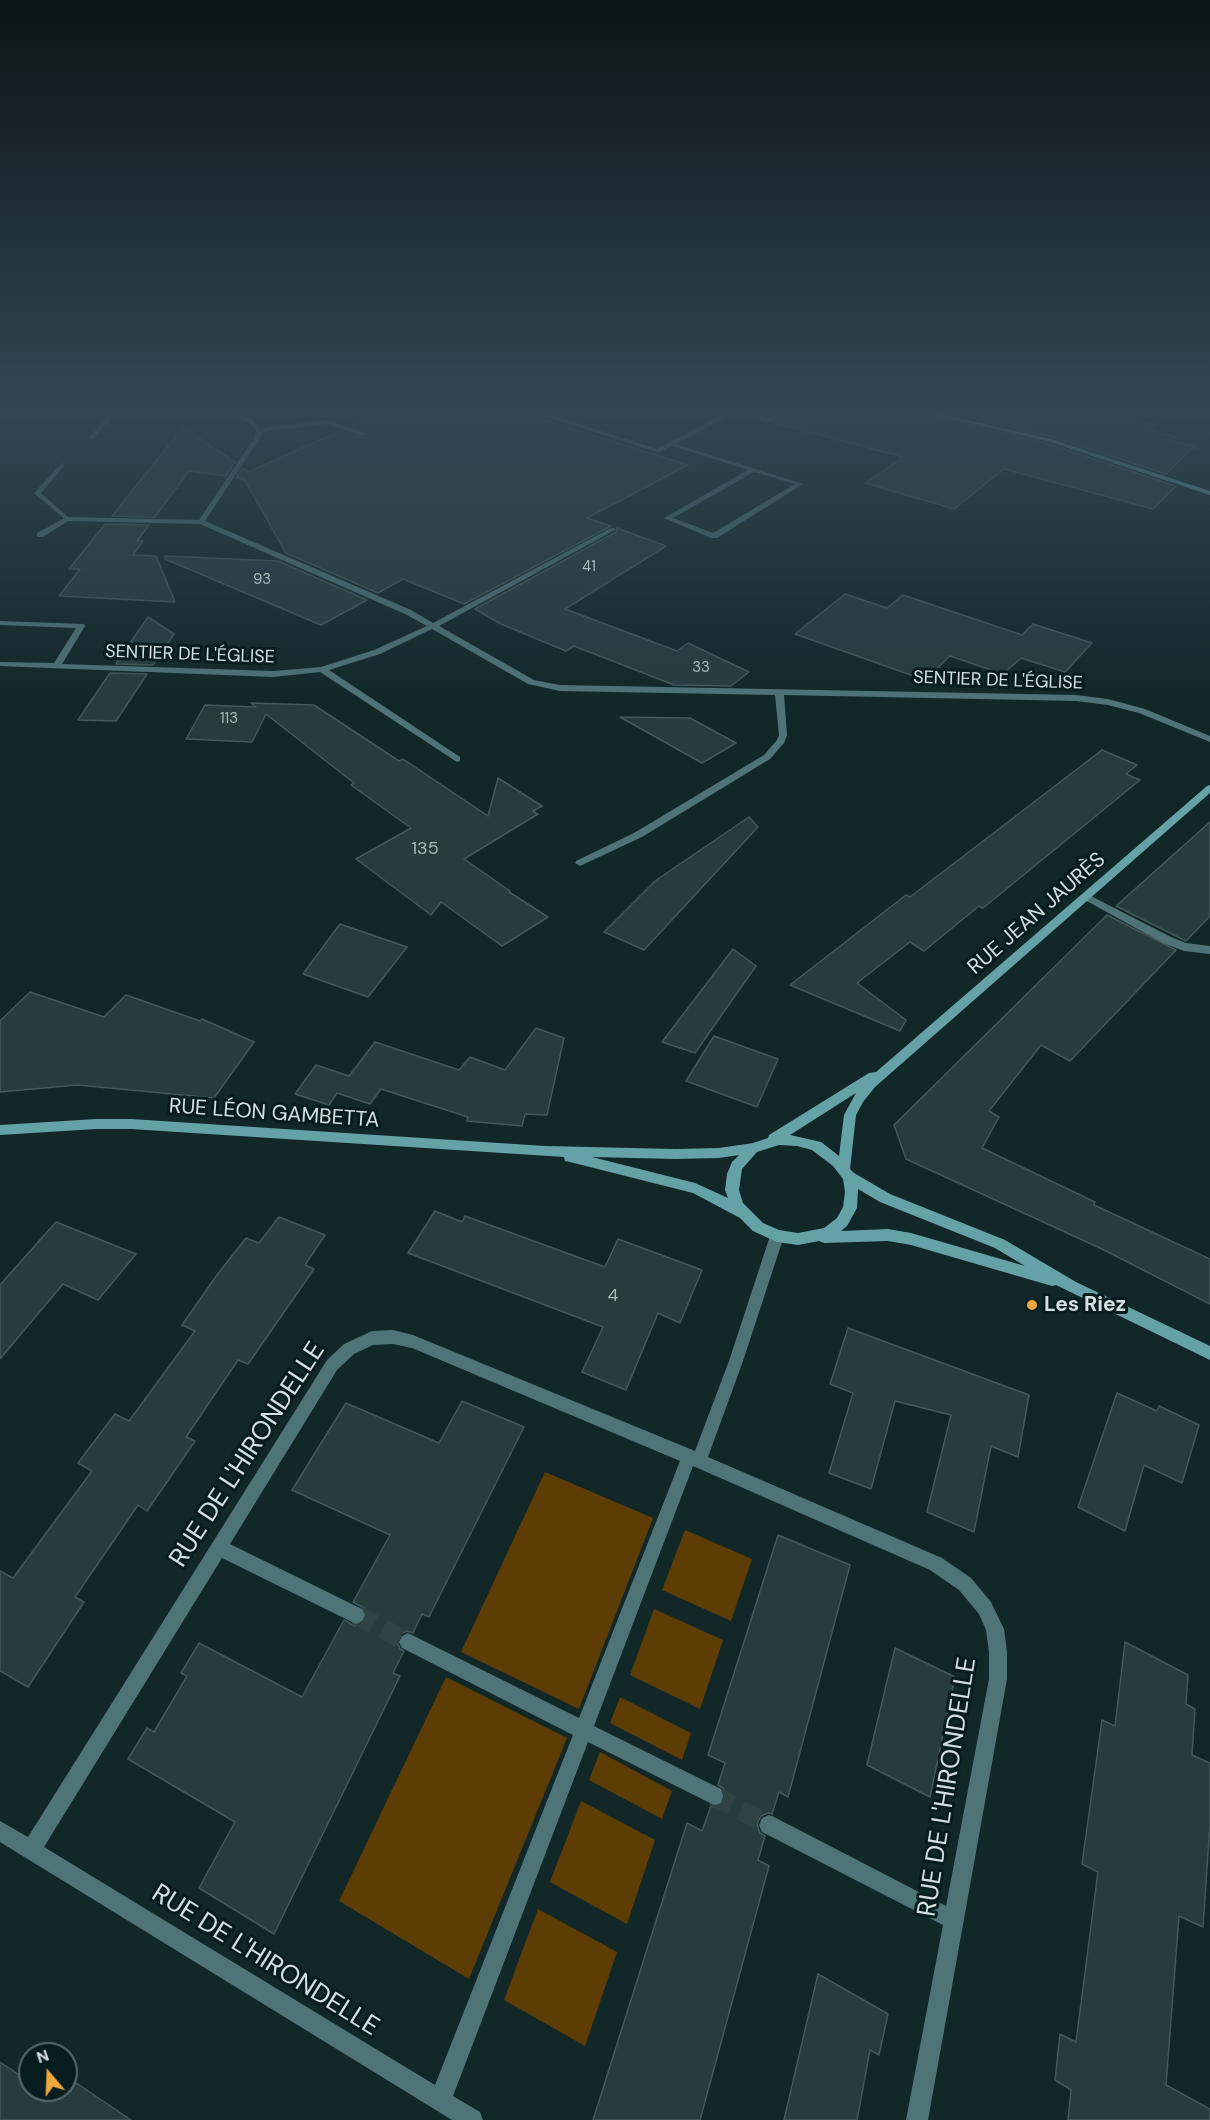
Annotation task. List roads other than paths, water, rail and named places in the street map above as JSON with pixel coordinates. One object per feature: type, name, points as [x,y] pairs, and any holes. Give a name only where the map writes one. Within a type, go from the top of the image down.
[{"type":"street","points":[[40,535],[67,519],[55,508]]},
{"type":"street","points":[[201,522],[210,508]]},
{"type":"street","points":[[686,508],[667,518],[714,536],[760,508]]},
{"type":"street","name":"SENTIER DE L'ÉGLISE","points":[[67,519],[201,522],[393,605],[520,678],[545,686],[1085,699],[1142,711],[1210,739]]},
{"type":"street","name":"SENTIER DE L'ÉGLISE","points":[[0,664],[273,674],[322,669],[377,652],[433,627],[613,530]]},
{"type":"street","name":"SENTIER DE L'ÉGLISE","points":[[0,623],[81,626],[56,666]]},
{"type":"street","points":[[322,669],[457,759]]},
{"type":"street","points":[[580,863],[638,836],[767,757],[781,741],[783,735],[779,691]]},
{"type":"street","name":"RUE JEAN JAURÈS","points":[[846,1173],[850,1115],[858,1099],[888,1069],[1210,788]]},
{"type":"street","points":[[1087,897],[1167,940],[1184,947],[1210,951]]},
{"type":"street","name":"RUE JEAN JAURÈS","points":[[770,1142],[851,1089],[888,1069]]},
{"type":"street","name":"RUE LÉON GAMBETTA","points":[[0,1130],[130,1124],[545,1151],[675,1154],[719,1153],[753,1148]]},
{"type":"street","points":[[1071,1286],[900,1237],[860,1234],[808,1239],[777,1236],[758,1227],[743,1214],[734,1198],[732,1182],[741,1159],[753,1148],[770,1142],[788,1140],[807,1143],[832,1156],[846,1173],[885,1198],[1000,1244],[1071,1286],[1210,1353]]},
{"type":"street","name":"RUE LÉON GAMBETTA","points":[[545,1151],[695,1188],[716,1197],[743,1214]]},
{"type":"street","points":[[808,1239],[827,1233],[847,1215],[852,1200],[846,1173]]},
{"type":"street","points":[[440,2102],[584,1731],[736,1360],[777,1236]]},
{"type":"street","name":"RUE DE L'HIRONDELLE","points":[[31,1849],[332,1365],[349,1349],[372,1338],[393,1337],[413,1342],[694,1459],[936,1564],[965,1584],[985,1608],[995,1629],[998,1679],[917,2120]]},
{"type":"street","points":[[218,1547],[356,1616]]},
{"type":"street","points":[[408,1642],[714,1796]]},
{"type":"street","points":[[769,1825],[955,1921]]},
{"type":"street","name":"RUE DE L'HIRONDELLE","points":[[0,1831],[472,2120]]},
{"type":"tunnel","points":[[356,1615],[408,1642]]},
{"type":"tunnel","points":[[714,1796],[769,1825]]},
{"type":"place","name":"Les Riez","points":[[1032,1305]]}]
